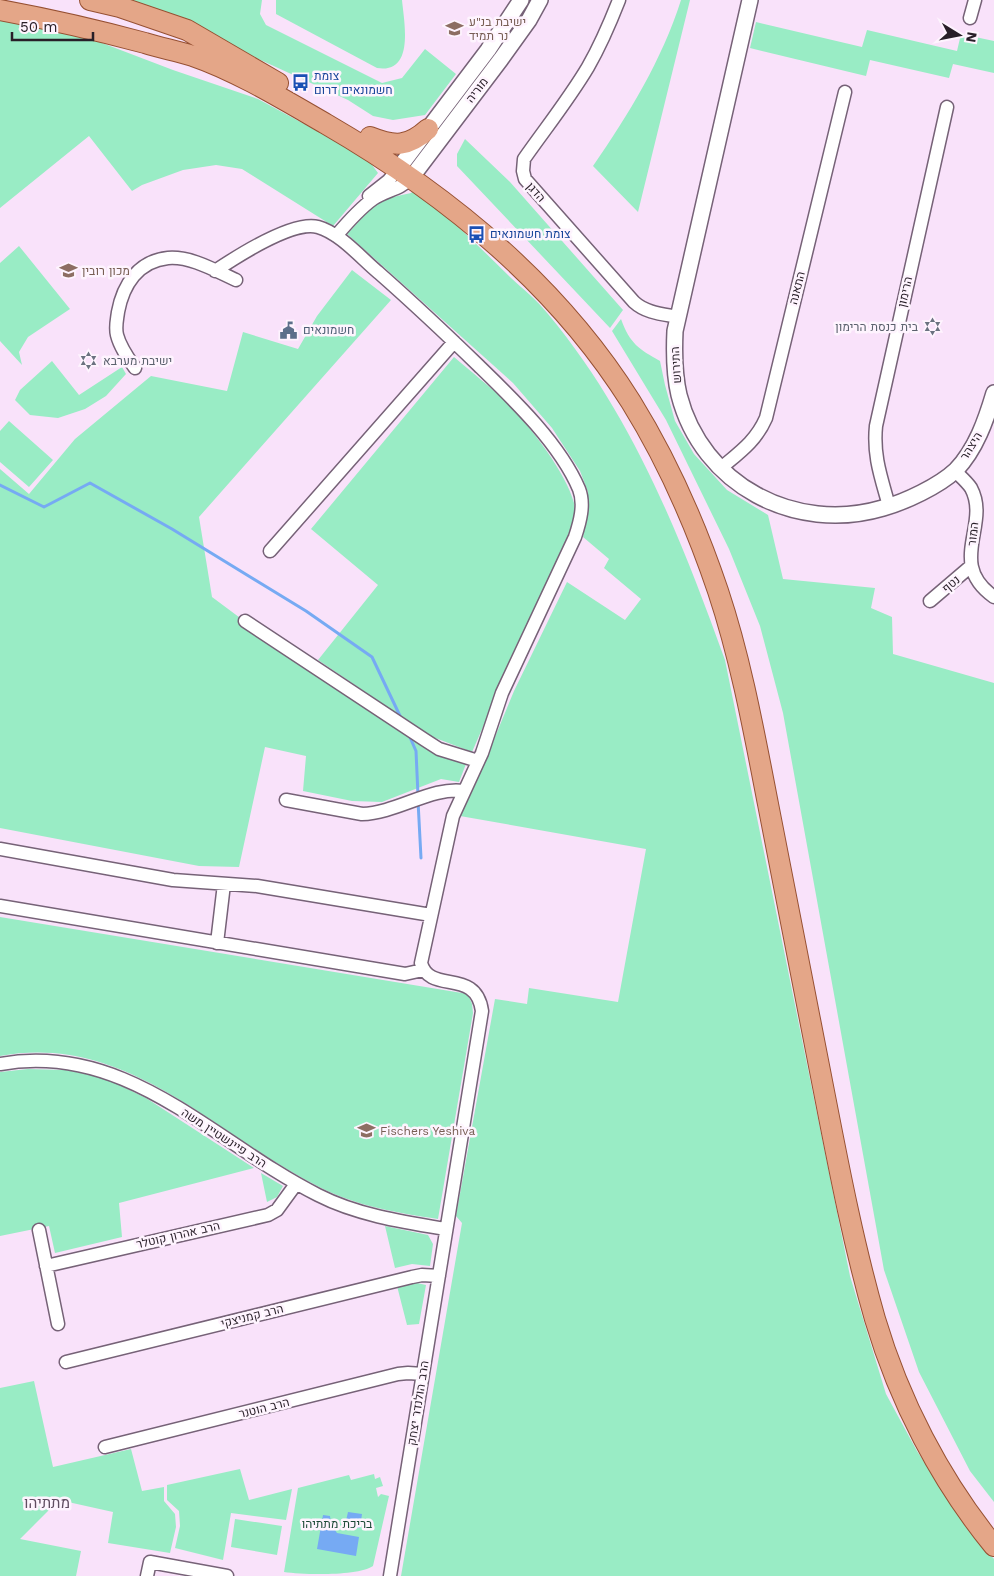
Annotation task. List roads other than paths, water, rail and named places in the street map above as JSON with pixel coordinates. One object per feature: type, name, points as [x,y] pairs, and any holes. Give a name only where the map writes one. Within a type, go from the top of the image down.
[{"type":"main road","points":[[90,0],[129,10],[187,30],[370,137],[443,202],[500,248],[552,300],[583,336],[628,398],[650,435],[693,526],[720,596],[744,686],[849,1220],[876,1322],[891,1365],[921,1434],[958,1498],[994,1546]]},
{"type":"main road","points":[[0,10],[93,29],[193,57],[292,104],[408,169],[498,232],[559,293],[591,330],[637,393],[659,430],[699,514],[730,594],[754,683],[766,736],[859,1217],[885,1319],[930,1430],[966,1492],[994,1530]]},
{"type":"main road","points":[[370,137],[389,144],[406,143],[419,137],[428,129]]},
{"type":"street","name":"מוריה","points":[[408,169],[428,129],[488,50],[521,0]]},
{"type":"street","name":"מוריה","points":[[408,169],[511,46],[540,0]]},
{"type":"street","name":"הדגן","points":[[619,0],[606,34],[576,86],[524,159],[523,171],[525,180],[634,302],[652,312],[678,317]]},
{"type":"street","name":"התירוש","points":[[750,0],[678,317],[674,351],[679,394],[685,412],[695,434],[707,452],[742,487],[775,504],[796,511],[836,516],[856,515],[889,506],[919,494],[955,470]]},
{"type":"street","points":[[970,18],[974,0]]},
{"type":"street","name":"התאנה","points":[[721,468],[752,441],[760,431],[766,418],[844,92]]},
{"type":"street","name":"הרימון","points":[[889,506],[875,455],[876,426],[947,107]]},
{"type":"street","points":[[336,236],[356,214],[369,195],[408,169]]},
{"type":"street","points":[[0,906],[406,974],[423,970],[421,963],[430,915],[447,834],[453,816],[478,761],[502,693],[581,521],[580,490],[542,432],[515,400],[418,308],[336,236],[318,227],[305,227],[277,235],[215,270]]},
{"type":"street","points":[[135,368],[122,348],[117,336],[116,325],[121,296],[136,272],[152,263],[167,258],[182,259],[215,270],[236,280]]},
{"type":"street","points":[[270,551],[454,342]]},
{"type":"street","name":"היצהר","points":[[955,470],[968,454],[979,435],[994,393]]},
{"type":"street","name":"המור","points":[[955,470],[970,488],[975,500],[976,513],[971,549],[971,566]]},
{"type":"street","points":[[971,566],[984,590],[994,596]]},
{"type":"street","name":"נטף","points":[[930,601],[971,566]]},
{"type":"street","points":[[245,621],[439,749],[478,761]]},
{"type":"street","points":[[286,800],[362,814],[374,814],[449,790],[464,791]]},
{"type":"street","points":[[0,849],[173,880],[257,886],[430,915]]},
{"type":"street","points":[[217,943],[224,884]]},
{"type":"street","name":"הרב הולנדר יצחק","points":[[390,1576],[482,1011],[481,1002],[476,992],[466,986],[429,977],[423,970]]},
{"type":"street","name":"הרב פיינשטיין משה","points":[[0,1064],[51,1061],[74,1063],[115,1074],[158,1095],[296,1184],[319,1196],[382,1217],[446,1229]]},
{"type":"street","name":"הרב אהרון קוטלר","points":[[46,1266],[268,1214],[277,1210],[296,1184]]},
{"type":"street","points":[[39,1230],[58,1324]]},
{"type":"street","name":"הרב קמניצקי","points":[[66,1362],[412,1277],[422,1275],[438,1276]]},
{"type":"street","name":"הרב הוטנר","points":[[105,1447],[398,1374],[423,1374]]},
{"type":"street","points":[[147,1576],[150,1562],[227,1576]]},
{"type":"water","points":[[348,1512],[362,1514],[360,1528],[345,1525]]},
{"type":"water","points":[[323,1515],[330,1516],[331,1524],[337,1533],[359,1537],[356,1556],[317,1549]]},
{"type":"waterway","points":[[0,485],[44,507],[90,483],[172,529],[306,611],[372,657],[401,718]]},
{"type":"waterway","points":[[409,735],[416,751],[418,795]]},
{"type":"waterway","points":[[418,801],[421,858]]},
{"type":"place","name":"ישיבת בנ\"ע נר תמיד","points":[[455,29]]},
{"type":"place","name":"צומת חשמונאים דרום","points":[[300,83]]},
{"type":"place","name":"צומת חשמונאים","points":[[476,234]]},
{"type":"place","name":"מכון רובין","points":[[68,271]]},
{"type":"place","name":"בית כנסת הרימון","points":[[932,327]]},
{"type":"place","name":"חשמונאים","points":[[289,330]]},
{"type":"place","name":"ישיבת מערבא","points":[[89,361]]},
{"type":"place","name":"Fischers Yeshiva","points":[[366,1131]]},
{"type":"district","name":"מתתיהו","points":[[47,1503]]},
{"type":"park label","name":"בריכת מתתיהו","points":[[337,1524]]}]
